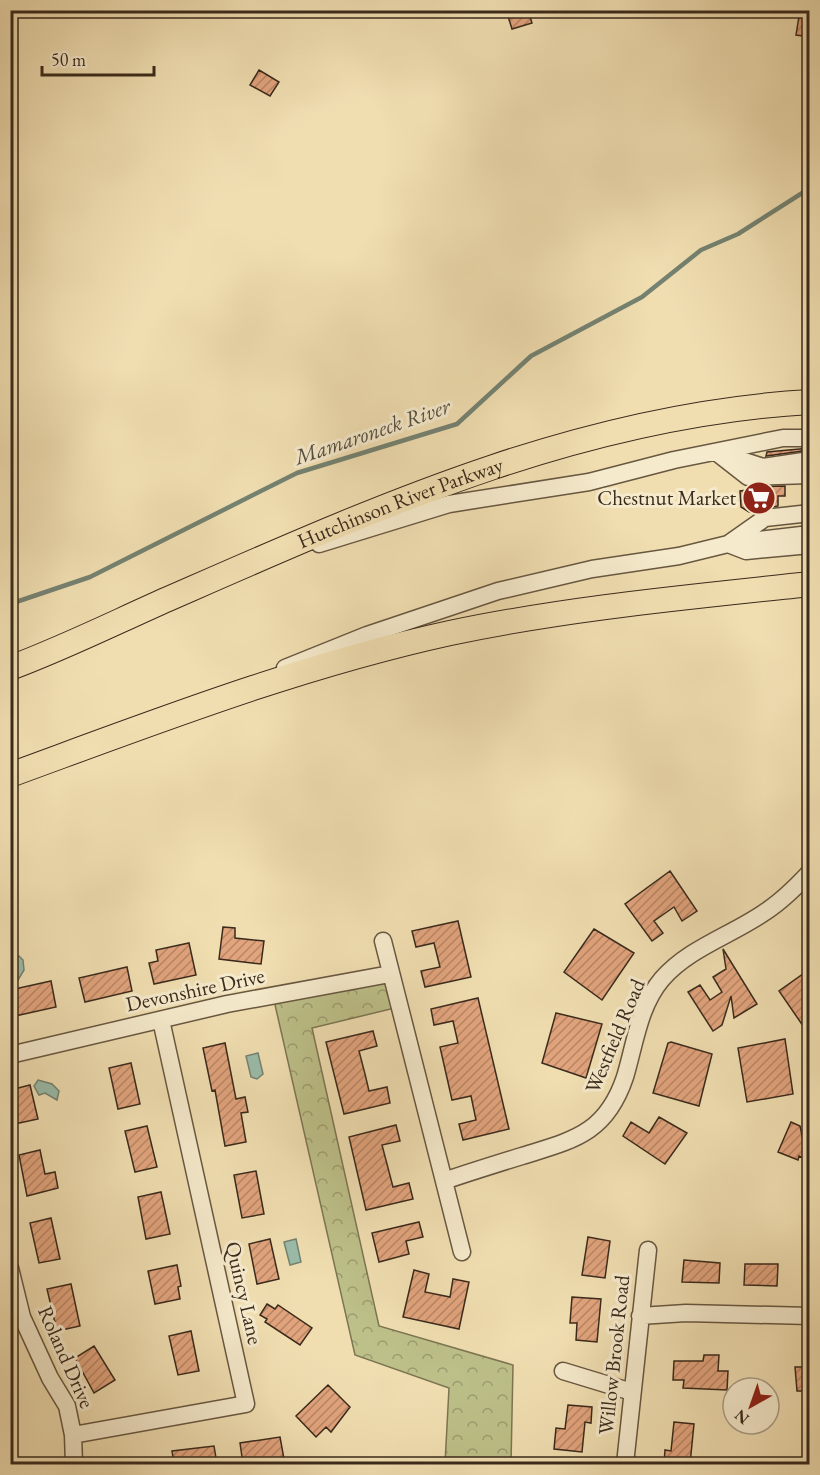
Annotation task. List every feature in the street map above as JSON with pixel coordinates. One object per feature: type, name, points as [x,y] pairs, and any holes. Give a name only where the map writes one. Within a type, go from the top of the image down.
[{"type":"highway","name":"Hutchinson River Parkway","points":[[10,668],[379,508],[456,478],[582,438],[756,405],[810,402]]},
{"type":"highway","points":[[10,776],[179,712],[295,673],[451,633],[563,614],[810,584]]},
{"type":"street","points":[[236,569],[449,504],[589,482],[783,438],[810,438]]},
{"type":"street","points":[[716,452],[759,458],[810,451]]},
{"type":"street","points":[[716,452],[763,467],[810,460]]},
{"type":"street","points":[[716,452],[748,477],[810,475]]},
{"type":"street","points":[[728,544],[765,518],[810,513]]},
{"type":"street","points":[[179,712],[356,639],[498,591],[592,568],[680,556],[728,544],[778,525],[810,522]]},
{"type":"street","points":[[728,544],[810,534]]},
{"type":"street","points":[[728,544],[746,551],[810,546]]},
{"type":"street","name":"Westfield Road","points":[[444,1181],[568,1143],[595,1124],[616,1100],[625,1077],[634,1036],[652,994],[662,979],[708,945],[764,913],[810,872]]},
{"type":"street","points":[[383,941],[462,1252]]},
{"type":"street","name":"Devonshire Drive","points":[[10,1054],[227,1004],[390,974]]},
{"type":"street","name":"Quincy Lane","points":[[73,1435],[246,1404],[160,1020]]},
{"type":"street","name":"Willow Brook Road","points":[[626,1464],[648,1250]]},
{"type":"street","name":"Roland Drive","points":[[10,1268],[22,1317],[50,1378],[67,1406],[73,1435],[74,1464]]},
{"type":"street","points":[[640,1316],[686,1313],[810,1316]]},
{"type":"street","points":[[563,1371],[632,1392]]},
{"type":"green space","points":[[390,974],[399,1007],[312,1028],[379,1326],[513,1365],[511,1464],[445,1464],[449,1388],[355,1355],[273,996]]},
{"type":"shaded area","points":[[19,956],[23,960],[24,970],[18,980],[13,981],[11,961]]},
{"type":"shaded area","points":[[258,1053],[263,1074],[257,1079],[251,1077],[246,1056]]},
{"type":"shaded area","points":[[38,1080],[52,1084],[59,1091],[57,1100],[45,1093],[39,1095],[34,1086]]},
{"type":"shaded area","points":[[296,1239],[301,1262],[290,1265],[284,1242]]},
{"type":"building","points":[[506,10],[528,10],[532,23],[512,29]]},
{"type":"building","points":[[800,10],[810,10],[810,37],[796,35]]},
{"type":"building","points":[[259,70],[279,82],[270,96],[250,85]]},
{"type":"building","points":[[810,448],[810,450],[766,456],[767,452]]},
{"type":"building","name":"Chestnut Market","points":[[785,486],[785,496],[778,496],[778,506],[749,512],[741,507],[740,491],[748,490],[748,487]]},
{"type":"building","points":[[670,871],[697,911],[682,921],[674,907],[654,921],[663,933],[652,941],[625,904]]},
{"type":"building","points":[[458,921],[471,977],[425,987],[421,971],[440,967],[434,943],[416,947],[412,931]]},
{"type":"building","points":[[223,927],[235,928],[235,938],[264,941],[261,964],[219,959]]},
{"type":"building","points":[[594,929],[634,953],[602,1000],[564,972]]},
{"type":"building","points":[[189,943],[196,975],[154,984],[149,963],[158,961],[156,950]]},
{"type":"building","points":[[723,949],[757,1004],[734,1018],[731,996],[722,1025],[713,1031],[688,992],[700,985],[710,1000],[722,992],[713,977],[726,969]]},
{"type":"building","points":[[127,967],[132,991],[85,1002],[79,978]]},
{"type":"building","points":[[810,969],[810,1036],[779,991]]},
{"type":"building","points":[[51,981],[56,1007],[15,1016],[10,990]]},
{"type":"building","points":[[478,998],[509,1129],[463,1140],[459,1124],[476,1120],[471,1096],[452,1100],[440,1047],[458,1043],[453,1021],[434,1025],[431,1009]]},
{"type":"building","points":[[556,1013],[602,1024],[586,1078],[542,1063]]},
{"type":"building","points":[[373,1031],[377,1046],[359,1051],[369,1091],[387,1087],[390,1103],[344,1114],[326,1042]]},
{"type":"building","points":[[785,1039],[793,1094],[747,1102],[738,1048]]},
{"type":"building","points":[[225,1043],[236,1099],[245,1097],[248,1112],[241,1113],[246,1142],[225,1146],[215,1090],[212,1091],[203,1048]]},
{"type":"building","points":[[668,1043],[712,1054],[699,1106],[653,1093]]},
{"type":"building","points":[[131,1063],[140,1104],[118,1109],[109,1068]]},
{"type":"building","points":[[30,1085],[38,1119],[10,1125],[10,1090]]},
{"type":"building","points":[[659,1117],[687,1133],[665,1164],[623,1136],[631,1122],[649,1133]]},
{"type":"building","points":[[791,1122],[800,1126],[803,1140],[810,1124],[810,1161],[799,1156],[798,1160],[778,1152]]},
{"type":"building","points":[[396,1125],[400,1141],[382,1145],[393,1187],[409,1183],[413,1199],[366,1210],[349,1137]]},
{"type":"building","points":[[147,1126],[157,1167],[135,1172],[125,1131]]},
{"type":"building","points":[[40,1150],[45,1174],[55,1172],[58,1188],[27,1196],[19,1155]]},
{"type":"building","points":[[256,1171],[264,1214],[242,1218],[234,1175]]},
{"type":"building","points":[[161,1192],[170,1234],[146,1239],[138,1197]]},
{"type":"building","points":[[51,1218],[60,1259],[39,1263],[30,1223]]},
{"type":"building","points":[[419,1222],[423,1237],[406,1241],[409,1254],[379,1262],[372,1233]]},
{"type":"building","points":[[588,1237],[610,1241],[605,1278],[582,1275]]},
{"type":"building","points":[[270,1239],[279,1279],[257,1284],[249,1244]]},
{"type":"building","points":[[684,1260],[720,1263],[719,1283],[682,1282]]},
{"type":"building","points":[[745,1264],[778,1264],[777,1286],[744,1285]]},
{"type":"building","points":[[177,1265],[181,1286],[178,1287],[180,1299],[155,1304],[148,1271]]},
{"type":"building","points":[[414,1270],[429,1274],[425,1292],[450,1297],[453,1279],[469,1282],[459,1329],[403,1317]]},
{"type":"building","points":[[71,1284],[80,1326],[57,1331],[47,1289]]},
{"type":"building","points":[[572,1297],[601,1299],[597,1342],[576,1340],[577,1323],[570,1323]]},
{"type":"building","points":[[267,1304],[275,1309],[278,1305],[312,1328],[300,1345],[265,1322],[267,1319],[260,1315]]},
{"type":"building","points":[[191,1331],[199,1371],[178,1375],[169,1336]]},
{"type":"building","points":[[94,1346],[115,1380],[94,1393],[75,1358]]},
{"type":"building","points":[[704,1355],[719,1355],[718,1371],[728,1371],[728,1376],[721,1376],[721,1390],[683,1388],[684,1380],[673,1380],[674,1361],[703,1361]]},
{"type":"building","points":[[795,1367],[810,1367],[810,1391],[797,1391]]},
{"type":"building","points":[[328,1385],[350,1407],[331,1432],[326,1427],[316,1437],[296,1416]]},
{"type":"building","points":[[568,1405],[592,1407],[591,1423],[585,1422],[582,1452],[554,1449],[556,1428],[565,1429]]},
{"type":"building","points":[[674,1422],[694,1424],[690,1464],[664,1464],[665,1450],[671,1451]]},
{"type":"building","points":[[280,1437],[284,1459],[243,1464],[240,1443]]},
{"type":"building","points":[[214,1446],[217,1464],[174,1464],[172,1451]]},
{"type":"waterway","name":"Mamaroneck River","points":[[10,604],[90,577],[297,473],[457,424],[531,356],[642,297],[701,250],[738,234],[810,188]]},
{"type":"place","name":"Chestnut Market","points":[[759,498]]}]
